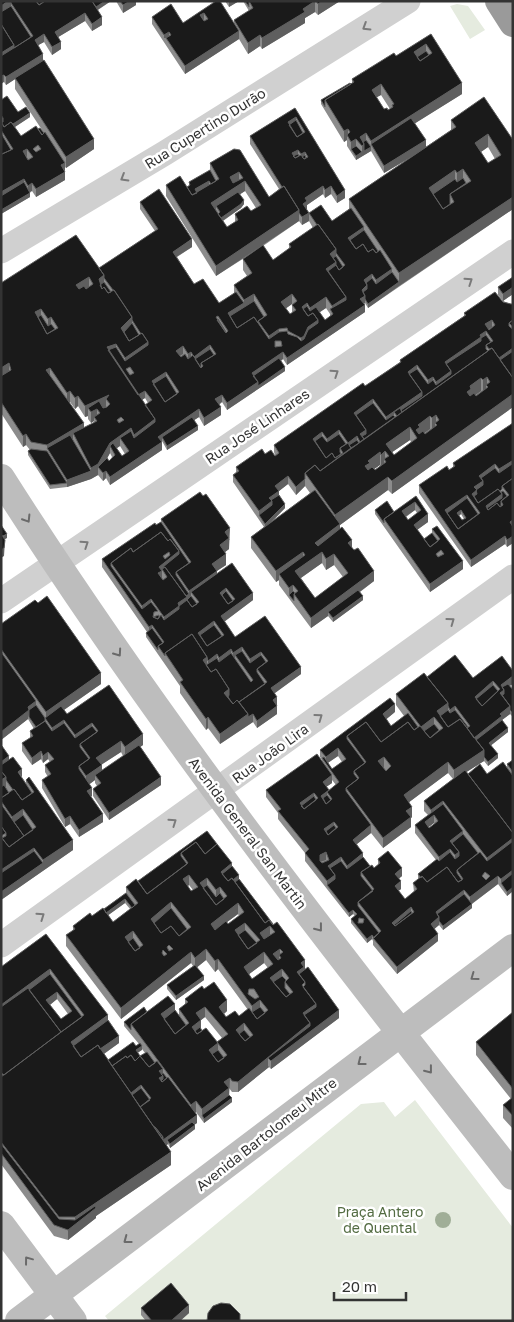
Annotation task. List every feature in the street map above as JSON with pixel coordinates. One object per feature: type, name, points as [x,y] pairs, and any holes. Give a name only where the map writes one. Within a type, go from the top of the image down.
[{"type":"highway","points":[[500,1],[513,23]]},
{"type":"main road","name":"Avenida General San Martin","points":[[1,478],[56,564],[216,792],[399,1032],[513,1176]]},
{"type":"main road","name":"Avenida Bartolomeu Mitre","points":[[19,1321],[399,1032],[513,948]]},
{"type":"main road","points":[[1,1225],[73,1321]]},
{"type":"street","name":"Rua Cupertino Durão","points":[[1,251],[165,153],[408,1]]},
{"type":"street","name":"Rua José Linhares","points":[[1,601],[513,252]]},
{"type":"street","name":"Rua João Lira","points":[[1,945],[513,577]]},
{"type":"green space","points":[[457,4],[468,6],[485,30],[470,39],[450,6]]},
{"type":"green space","name":"Praça Antero de Quental","points":[[415,1100],[513,1228],[513,1321],[109,1321],[105,1316],[361,1104],[384,1102],[395,1117]]},
{"type":"building","points":[[1,1],[8,1],[1,6]]},
{"type":"building","points":[[11,1],[36,1],[39,5],[45,1],[92,1],[102,17],[92,24],[85,13],[55,32],[61,42],[52,47],[44,34],[35,40],[43,54],[6,77],[4,75],[1,76],[1,56],[33,36]]},
{"type":"building","points":[[36,1],[45,1],[39,5]]},
{"type":"building","points":[[92,1],[105,1],[96,7]]},
{"type":"building","points":[[120,1],[130,1],[123,5]]},
{"type":"building","points":[[216,1],[220,1],[239,31],[185,66],[166,38],[171,35],[169,32],[164,35],[152,17],[171,4],[183,23]],"holes":[[[204,13],[208,19],[204,21],[200,15]]]},
{"type":"building","points":[[249,1],[315,1],[303,9],[305,12],[262,38],[260,35],[248,43],[234,20],[253,8]]},
{"type":"building","points":[[11,6],[31,37],[14,48],[1,24],[1,12]]},
{"type":"building","points":[[1,24],[14,45],[1,53]]},
{"type":"building","points":[[431,34],[462,83],[371,141],[366,133],[360,137],[364,144],[362,146],[356,139],[351,142],[347,135],[350,132],[348,129],[344,131],[325,100],[354,82],[352,79],[394,53],[396,56]],"holes":[[[426,44],[432,53],[420,61],[414,52]],[[381,84],[394,104],[388,110],[387,108],[384,109],[372,90]]]},
{"type":"building","points":[[426,51],[429,55],[420,61],[417,57]]},
{"type":"building","points":[[44,60],[94,139],[66,157],[15,78]]},
{"type":"building","points":[[350,83],[325,100],[325,107],[321,100]]},
{"type":"building","points":[[7,96],[18,112],[26,107],[30,113],[13,124],[11,122],[4,127],[1,115],[1,100]]},
{"type":"building","points":[[484,97],[513,140],[513,197],[399,273],[349,199],[456,127],[451,120]],"holes":[[[488,134],[501,155],[488,163],[475,143]],[[463,169],[471,181],[450,194],[454,202],[443,209],[429,188],[455,170],[457,173]]]},
{"type":"building","points":[[295,108],[345,190],[337,196],[331,186],[325,190],[323,186],[305,198],[307,201],[303,204],[309,213],[302,217],[284,186],[282,187],[250,136]],"holes":[[[296,117],[305,132],[297,137],[288,122]],[[298,150],[301,154],[305,152],[308,157],[304,159],[301,155],[295,158],[292,153]]]},
{"type":"building","points":[[411,118],[426,140],[384,166],[371,144]]},
{"type":"building","points":[[296,120],[303,133],[297,137],[289,125]]},
{"type":"building","points":[[1,122],[4,127],[11,122],[21,136],[36,126],[42,135],[45,132],[65,163],[61,165],[65,172],[36,189],[32,183],[28,186],[24,179],[1,192],[1,153],[13,149],[1,130]],"holes":[[[38,145],[41,149],[36,152],[33,149]],[[27,149],[33,157],[28,160],[23,151]]]},
{"type":"building","points":[[40,128],[44,133],[42,135],[38,129]]},
{"type":"building","points":[[1,133],[11,150],[2,154],[1,153]]},
{"type":"building","points":[[366,140],[371,147],[364,151],[363,142]]},
{"type":"building","points":[[356,146],[362,152],[356,156],[351,149]]},
{"type":"building","points":[[234,149],[240,150],[269,197],[284,186],[299,210],[216,266],[166,185],[180,176],[192,195],[219,179],[210,163]],"holes":[[[239,172],[243,178],[233,183],[230,177]],[[245,181],[261,205],[251,211],[247,206],[235,214],[238,220],[227,227],[211,203]]]},
{"type":"building","points":[[210,170],[216,181],[211,184],[209,181],[195,189],[197,193],[192,195],[187,187],[190,185],[189,182]]},
{"type":"building","points":[[463,178],[466,183],[450,194],[450,204],[443,209],[433,194],[455,179],[457,182]]},
{"type":"building","points":[[24,182],[30,193],[1,210],[1,196]]},
{"type":"building","points":[[159,189],[192,239],[173,252],[194,284],[203,279],[219,303],[236,292],[244,303],[228,313],[237,328],[254,317],[269,339],[279,332],[287,331],[288,334],[297,337],[301,341],[308,330],[318,323],[313,313],[308,316],[303,309],[307,306],[310,311],[316,307],[325,320],[333,314],[330,309],[346,300],[346,297],[328,271],[336,265],[339,270],[345,265],[336,253],[336,249],[309,213],[321,205],[332,221],[351,208],[364,227],[348,238],[356,249],[363,244],[368,252],[373,249],[376,253],[380,250],[392,269],[376,280],[372,274],[364,280],[367,285],[362,290],[365,296],[360,299],[365,305],[287,358],[283,352],[252,373],[258,382],[227,403],[222,395],[215,399],[221,407],[204,418],[199,409],[158,437],[162,442],[110,477],[106,471],[103,473],[98,467],[107,458],[109,461],[115,455],[110,446],[113,443],[122,456],[129,451],[120,438],[131,431],[134,438],[155,422],[155,419],[145,405],[152,400],[145,391],[138,395],[108,350],[116,347],[125,361],[148,345],[148,342],[99,268],[158,229],[140,202]],"holes":[[[218,316],[228,331],[226,333],[216,317]],[[275,341],[281,341],[282,346],[275,347]],[[210,345],[216,354],[201,363],[203,366],[201,368],[194,357]],[[183,346],[188,354],[191,352],[193,355],[188,359],[185,354],[181,357],[176,351]],[[130,367],[134,373],[130,375],[126,369]],[[166,372],[179,392],[165,402],[152,381]]]},
{"type":"building","points":[[238,192],[244,200],[221,218],[216,206]]},
{"type":"building","points":[[318,224],[336,249],[330,254],[336,262],[326,269],[346,297],[332,306],[326,297],[310,308],[307,303],[302,307],[308,316],[313,313],[318,320],[308,327],[301,338],[288,331],[287,328],[279,329],[269,336],[258,321],[267,315],[254,294],[244,300],[234,285],[252,273],[243,259],[263,245],[273,260],[291,247],[289,244]],"holes":[[[292,294],[297,301],[292,305],[296,310],[290,314],[281,302]]]},
{"type":"building","points":[[364,230],[378,251],[376,253],[373,249],[368,252],[363,244],[356,249],[350,240]]},
{"type":"building","points":[[76,235],[104,275],[99,279],[102,289],[104,287],[108,293],[114,290],[132,317],[121,328],[129,341],[142,333],[148,342],[125,358],[116,344],[107,347],[155,419],[134,435],[131,428],[110,443],[98,464],[91,468],[73,433],[97,421],[94,417],[100,413],[97,409],[91,412],[88,408],[99,401],[103,408],[107,407],[110,404],[106,399],[109,395],[85,406],[78,396],[75,398],[70,391],[67,393],[50,368],[46,370],[84,423],[47,445],[31,442],[26,434],[23,436],[1,402],[1,376],[11,370],[9,363],[1,368],[1,283]],"holes":[[[89,277],[93,284],[86,289],[84,286],[79,289],[76,285]],[[41,309],[48,319],[51,317],[58,328],[47,334],[35,312]],[[121,417],[124,420],[119,423],[117,420]]]},
{"type":"building","points":[[336,256],[343,267],[339,270],[333,258]]},
{"type":"building","points":[[392,272],[399,282],[368,304],[363,292],[367,289],[366,283],[372,278],[376,284]]},
{"type":"building","points":[[513,277],[513,287],[503,294],[498,287]]},
{"type":"building","points":[[104,282],[111,292],[108,293],[104,287],[102,289],[100,285]]},
{"type":"building","points":[[495,292],[503,302],[513,304],[513,320],[509,323],[509,326],[513,330],[513,348],[499,358],[492,348],[489,349],[486,345],[493,341],[486,331],[480,335],[481,337],[445,362],[451,371],[436,382],[433,377],[428,380],[417,365],[408,372],[422,392],[386,417],[373,399],[354,413],[366,430],[360,434],[364,439],[360,442],[357,436],[348,443],[351,448],[320,471],[315,465],[305,473],[305,479],[296,487],[288,476],[275,486],[279,491],[269,498],[272,501],[259,511],[233,475],[239,471],[236,467],[262,449],[265,454],[271,450],[275,456],[279,453],[274,445],[363,383],[365,386],[401,362],[400,360],[466,315],[464,313]],"holes":[[[492,320],[495,325],[489,330],[485,324]],[[339,430],[348,443],[340,448],[343,453],[335,458],[332,453],[326,458],[313,439],[322,432],[327,439]]]},
{"type":"building","points":[[254,301],[264,317],[258,323],[254,317],[237,328],[230,316]]},
{"type":"building","points":[[41,315],[48,326],[51,324],[55,329],[47,334],[38,317]]},
{"type":"building","points":[[132,323],[139,335],[129,341],[124,332]]},
{"type":"building","points":[[486,335],[491,342],[486,345],[488,351],[402,412],[401,410],[422,396],[422,392],[409,374],[417,369],[428,384],[433,380],[436,385],[451,374],[446,364],[481,341],[481,338]]},
{"type":"building","points":[[492,348],[513,378],[513,394],[392,481],[388,477],[335,515],[305,473],[315,465],[320,471]],"holes":[[[487,377],[490,382],[486,385],[488,387],[476,396],[474,393],[470,396],[467,392],[471,389],[470,386],[481,378],[483,380]],[[436,415],[439,420],[435,423],[437,425],[425,434],[423,431],[419,434],[416,430],[420,427],[418,425],[430,416],[432,418]],[[410,427],[417,438],[394,455],[386,444]],[[385,451],[389,456],[384,459],[386,462],[375,470],[372,467],[368,470],[365,466],[370,463],[368,461],[380,452],[381,455]]]},
{"type":"building","points":[[210,349],[214,355],[201,363],[201,368],[195,359]]},
{"type":"building","points":[[513,351],[513,378],[500,360]]},
{"type":"building","points":[[279,358],[285,367],[258,386],[258,382],[253,376]]},
{"type":"building","points":[[166,376],[177,394],[165,402],[153,384]]},
{"type":"building","points":[[373,403],[386,420],[393,415],[395,417],[364,439],[362,436],[366,434],[366,430],[356,415]]},
{"type":"building","points":[[400,408],[402,412],[397,416],[394,412]]},
{"type":"building","points":[[192,417],[198,426],[167,446],[162,437]]},
{"type":"building","points":[[513,423],[513,462],[499,469],[495,464],[479,476],[483,481],[474,487],[477,490],[472,494],[478,503],[498,489],[502,494],[486,506],[488,510],[497,503],[500,507],[503,505],[501,501],[509,495],[502,486],[513,478],[513,520],[510,522],[513,527],[513,536],[507,540],[505,536],[471,560],[419,485],[447,466],[449,470],[455,466],[453,463]],"holes":[[[467,495],[480,513],[458,529],[445,510]]]},
{"type":"building","points":[[339,434],[346,444],[340,448],[341,454],[335,458],[332,453],[326,458],[315,441],[322,436],[327,442]]},
{"type":"building","points":[[70,435],[91,471],[67,480],[47,448]]},
{"type":"building","points":[[357,440],[359,443],[351,448],[349,445]]},
{"type":"building","points":[[31,449],[47,451],[67,483],[50,485],[28,451]]},
{"type":"building","points":[[512,464],[513,478],[502,486],[500,491],[498,489],[478,503],[474,496],[477,494],[476,490],[483,485],[481,478],[495,468],[499,473]]},
{"type":"building","points":[[315,490],[340,524],[315,543],[318,546],[342,527],[352,540],[348,543],[354,550],[358,548],[374,571],[311,618],[294,594],[298,591],[293,585],[289,588],[279,574],[305,555],[303,552],[276,571],[251,537]],"holes":[[[322,552],[326,559],[334,554],[348,573],[315,598],[295,571]]]},
{"type":"building","points":[[503,491],[507,496],[501,501],[501,506],[497,503],[488,510],[487,508],[502,498],[501,492]]},
{"type":"building","points":[[200,492],[203,496],[206,494],[230,528],[225,532],[229,538],[220,545],[226,554],[212,564],[217,571],[189,591],[176,572],[191,562],[161,519]]},
{"type":"building","points":[[279,495],[285,504],[265,524],[259,515],[272,505],[271,500]]},
{"type":"building","points":[[416,496],[428,514],[414,525],[430,547],[440,539],[432,529],[437,526],[463,561],[430,584],[384,519]],"holes":[[[415,502],[421,510],[408,520],[402,511]],[[441,550],[444,554],[438,557],[436,554]]]},
{"type":"building","points":[[467,498],[478,514],[458,529],[447,513]],"holes":[[[461,510],[466,518],[462,520],[457,513]]]},
{"type":"building","points":[[387,501],[394,512],[384,519],[384,523],[375,510]]},
{"type":"building","points":[[161,522],[189,563],[176,572],[176,575],[189,594],[186,596],[165,567],[163,568],[179,554],[179,551],[170,539],[168,541],[161,532],[133,552],[131,548],[111,563],[111,566],[142,609],[151,602],[158,611],[154,612],[153,617],[158,619],[161,615],[164,620],[179,609],[179,606],[187,600],[192,607],[199,602],[191,592],[232,563],[253,593],[221,616],[235,637],[265,616],[301,667],[271,688],[277,697],[273,700],[277,706],[257,721],[253,714],[248,717],[248,714],[239,702],[267,682],[257,669],[268,661],[261,652],[250,659],[242,647],[233,653],[231,649],[219,658],[217,654],[208,661],[192,634],[165,653],[165,656],[158,646],[164,642],[152,625],[149,627],[102,559],[155,523],[156,525]],"holes":[[[226,588],[235,599],[228,604],[220,593]],[[214,621],[224,635],[207,646],[198,633]]]},
{"type":"building","points":[[1,525],[7,534],[3,536],[1,534]]},
{"type":"building","points":[[161,532],[168,541],[170,539],[179,551],[159,567],[162,571],[158,573],[163,580],[167,577],[162,569],[165,567],[187,597],[178,603],[179,606],[164,617],[151,599],[142,606],[111,563],[131,548],[133,552]],"holes":[[[169,552],[170,555],[165,559],[163,556]]]},
{"type":"building","points":[[432,533],[438,541],[430,547],[424,539]]},
{"type":"building","points":[[1,534],[5,540],[4,548],[1,550]]},
{"type":"building","points":[[358,590],[363,596],[333,618],[328,612]]},
{"type":"building","points":[[226,591],[233,601],[228,604],[222,595]]},
{"type":"building","points":[[293,591],[295,593],[294,601],[289,595]]},
{"type":"building","points":[[47,596],[101,673],[46,712],[1,649],[1,624],[35,600],[38,603]]},
{"type":"building","points":[[191,596],[197,604],[192,607],[187,600]]},
{"type":"building","points":[[214,625],[222,636],[207,646],[200,635]]},
{"type":"building","points":[[152,628],[163,643],[158,646],[158,650],[146,633]]},
{"type":"building","points":[[192,634],[207,657],[203,660],[211,672],[216,669],[229,689],[224,693],[233,704],[237,700],[248,714],[220,734],[208,717],[206,719],[180,682],[183,680],[165,653]]},
{"type":"building","points":[[242,651],[250,663],[261,655],[266,662],[257,669],[265,684],[233,704],[228,697],[229,689],[216,669],[211,672],[206,665],[217,658],[219,662],[231,653],[251,682],[253,680],[235,655]]},
{"type":"building","points":[[1,652],[36,701],[28,707],[29,710],[1,732]]},
{"type":"building","points":[[455,655],[473,678],[502,656],[513,671],[513,676],[501,685],[504,690],[500,693],[510,706],[500,714],[502,716],[474,738],[467,728],[470,726],[455,706],[450,710],[448,703],[427,677]],"holes":[[[493,681],[500,689],[482,706],[475,697]]]},
{"type":"building","points":[[424,673],[448,703],[437,711],[448,727],[460,719],[484,750],[454,770],[448,762],[404,795],[412,807],[406,811],[411,817],[383,838],[346,788],[359,778],[354,771],[366,762],[347,736],[366,722],[381,742],[408,722],[414,730],[420,726],[430,738],[443,728],[434,717],[421,727],[396,694]],"holes":[[[384,757],[391,766],[386,771],[378,761]]]},
{"type":"building","points":[[508,684],[513,690],[513,713],[502,695],[504,690],[502,687]]},
{"type":"building","points":[[109,685],[143,734],[125,747],[121,741],[96,758],[102,765],[86,776],[79,766],[90,758],[80,744],[98,731],[92,723],[75,735],[64,720],[52,728],[45,718],[61,706],[67,714]]},
{"type":"building","points":[[493,685],[498,691],[482,706],[476,699]]},
{"type":"building","points":[[390,698],[395,704],[383,714],[391,726],[408,713],[418,727],[414,730],[408,722],[381,742],[366,722],[347,736],[347,739],[365,763],[354,771],[358,779],[346,788],[346,791],[371,825],[353,840],[363,853],[347,866],[341,857],[328,866],[335,875],[327,881],[305,853],[309,849],[278,811],[281,809],[266,790],[317,754],[332,775],[323,782],[329,790],[321,796],[326,804],[332,799],[327,792],[339,782],[322,758],[324,757],[332,769],[346,759],[338,748],[326,757],[320,750]],"holes":[[[314,793],[318,798],[304,809],[300,803]],[[334,822],[338,827],[328,835],[324,829]],[[326,852],[329,860],[322,863],[320,855]]]},
{"type":"building","points":[[36,705],[45,721],[36,727],[29,717],[29,710]]},
{"type":"building","points":[[448,710],[450,713],[455,710],[468,727],[460,719],[448,727],[440,716]]},
{"type":"building","points":[[502,720],[508,728],[489,743],[498,754],[488,762],[484,757],[484,750],[476,740]]},
{"type":"building","points":[[45,721],[52,731],[64,723],[75,738],[92,726],[97,732],[80,744],[80,747],[89,759],[79,766],[79,769],[92,788],[87,791],[103,814],[79,830],[70,816],[65,819],[42,780],[51,774],[45,765],[54,759],[48,752],[43,756],[41,751],[32,758],[22,743],[33,736],[30,731]]},
{"type":"building","points":[[434,724],[439,730],[430,738],[424,731]]},
{"type":"building","points":[[139,745],[161,777],[109,813],[93,789],[101,783],[95,775]]},
{"type":"building","points":[[1,746],[9,756],[1,762]]},
{"type":"building","points":[[13,757],[22,769],[18,772],[32,793],[22,800],[1,771],[1,765]]},
{"type":"building","points":[[513,760],[513,772],[507,764]]},
{"type":"building","points":[[503,762],[513,776],[513,833],[468,774],[480,764],[487,774]]},
{"type":"building","points":[[465,770],[513,833],[513,838],[487,858],[443,801],[431,810],[424,801]]},
{"type":"building","points":[[1,771],[6,777],[1,780]]},
{"type":"building","points":[[29,777],[73,840],[43,860],[34,848],[1,870],[1,837],[9,847],[36,827],[23,809],[12,817],[1,801],[1,798],[14,789],[22,800],[34,792],[26,780]]},
{"type":"building","points":[[4,785],[9,793],[1,798],[1,787]]},
{"type":"building","points":[[327,795],[331,800],[326,804],[323,798]]},
{"type":"building","points":[[314,796],[316,800],[304,809],[301,806]]},
{"type":"building","points":[[1,804],[24,836],[9,847],[2,838],[6,836],[6,833],[1,826]]},
{"type":"building","points":[[443,804],[463,831],[450,841],[459,852],[455,855],[450,849],[439,857],[415,825]],"holes":[[[434,815],[438,821],[429,828],[425,822]]]},
{"type":"building","points":[[23,815],[33,830],[24,836],[14,822]]},
{"type":"building","points":[[334,825],[336,828],[328,835],[326,831]]},
{"type":"building","points":[[1,826],[6,833],[1,836]]},
{"type":"building","points":[[207,831],[217,844],[205,854],[196,842],[181,853],[187,864],[147,894],[138,881]]},
{"type":"building","points":[[463,834],[478,853],[457,870],[462,880],[458,882],[447,867],[427,882],[422,876],[421,878],[418,874],[437,859],[439,861],[450,852],[455,859],[459,856],[459,852],[452,843]]},
{"type":"building","points":[[513,841],[513,870],[501,879],[498,876],[470,897],[464,890],[436,912],[439,917],[431,924],[438,934],[397,967],[373,938],[381,931],[358,902],[374,889],[361,872],[372,865],[374,868],[380,863],[378,859],[388,851],[402,868],[395,874],[401,881],[395,886],[405,899],[417,889],[413,883],[422,876],[427,882],[447,867],[458,882],[463,879],[457,870],[480,852],[487,861]],"holes":[[[485,872],[490,876],[486,880],[482,876]],[[411,907],[414,912],[395,926],[392,923]]]},
{"type":"building","points":[[196,842],[205,854],[217,844],[232,863],[221,872],[228,881],[232,878],[265,923],[269,920],[273,925],[277,922],[305,960],[301,963],[304,967],[297,972],[305,982],[302,985],[316,1004],[303,1013],[310,1023],[238,1082],[232,1081],[230,1078],[224,1082],[229,1088],[202,1109],[196,1101],[191,1105],[131,1024],[168,996],[175,1004],[161,1014],[175,1034],[189,1023],[179,1009],[188,1002],[185,999],[202,986],[204,989],[214,982],[227,1000],[219,1007],[226,1017],[235,1011],[239,1016],[249,1008],[257,1019],[268,1010],[260,1000],[252,1006],[218,959],[215,961],[206,949],[195,958],[191,952],[121,1008],[66,935],[75,929],[73,926],[90,913],[92,916],[103,908],[113,922],[138,903],[126,887],[136,879],[147,894],[188,863],[181,853]],"holes":[[[189,875],[198,887],[191,891],[183,879]],[[207,878],[216,890],[220,887],[227,896],[216,905],[200,883]],[[171,902],[191,927],[179,936],[171,926],[161,933],[151,919]],[[238,903],[244,912],[228,924],[226,921],[215,930],[211,924]],[[245,923],[260,940],[248,949],[235,930]],[[270,926],[275,932],[264,939],[260,933]],[[133,931],[143,945],[135,951],[125,937]],[[169,945],[173,949],[169,951],[167,947]],[[280,949],[283,952],[279,955],[281,958],[278,960],[273,954]],[[264,952],[273,964],[252,979],[244,967]],[[282,969],[289,978],[285,982],[293,992],[286,997],[270,978]],[[249,989],[254,989],[259,997],[255,999],[248,994]],[[205,1007],[228,1034],[217,1042],[206,1028],[197,1034],[192,1027],[201,1020],[196,1013]],[[244,1023],[253,1035],[245,1041],[236,1030]],[[218,1043],[227,1055],[218,1062],[209,1050]]]},
{"type":"building","points":[[34,851],[43,863],[1,892],[1,873]]},
{"type":"building","points":[[363,857],[370,866],[361,872],[361,876],[373,891],[358,902],[358,906],[379,933],[374,938],[372,935],[367,939],[351,919],[357,914],[353,910],[349,913],[327,885],[335,879],[335,875],[330,868],[341,861],[347,869]],"holes":[[[359,918],[364,919],[363,923],[358,923]]]},
{"type":"building","points":[[232,866],[239,875],[233,880],[232,878],[228,881],[222,874]]},
{"type":"building","points":[[513,873],[513,887],[507,892],[501,883]]},
{"type":"building","points":[[239,879],[273,924],[269,920],[265,923],[235,882]]},
{"type":"building","points":[[207,885],[216,897],[220,893],[224,899],[216,905],[203,888]]},
{"type":"building","points":[[126,893],[135,905],[132,908],[125,899],[106,913],[104,909]]},
{"type":"building","points":[[464,894],[472,904],[443,926],[437,914]]},
{"type":"building","points":[[171,908],[187,929],[179,936],[171,926],[161,933],[154,923]]},
{"type":"building","points":[[411,911],[412,913],[394,925]]},
{"type":"building","points":[[245,930],[257,943],[248,949],[238,935]]},
{"type":"building","points":[[46,934],[108,1015],[71,1042],[81,1057],[98,1045],[171,1152],[75,1217],[59,1217],[1,1142],[1,1077],[84,1015],[50,969],[1,1005],[1,967]]},
{"type":"building","points":[[133,938],[140,948],[135,951],[128,942]]},
{"type":"building","points":[[195,965],[204,976],[176,996],[167,985]]},
{"type":"building","points":[[308,967],[339,1010],[271,1061],[268,1058],[310,1026],[304,1015],[316,1007],[316,1004],[303,987],[305,982],[299,974]]},
{"type":"building","points":[[50,974],[82,1017],[61,1032],[29,990]],"holes":[[[57,992],[72,1011],[61,1019],[46,1000]]]},
{"type":"building","points":[[282,976],[286,980],[285,988],[290,994],[286,997],[273,982]]},
{"type":"building","points":[[28,988],[61,1032],[4,1075],[1,1072],[1,1007]]},
{"type":"building","points":[[144,1007],[147,1012],[131,1024],[131,1030],[124,1022]]},
{"type":"building","points":[[260,1007],[265,1013],[257,1019],[252,1012]]},
{"type":"building","points":[[175,1010],[186,1025],[175,1034],[164,1019]]},
{"type":"building","points":[[513,1012],[513,1089],[476,1042]]},
{"type":"building","points":[[108,1020],[119,1036],[100,1049],[98,1045],[81,1057],[73,1046]]},
{"type":"building","points":[[200,1027],[202,1031],[197,1034],[195,1031]]},
{"type":"building","points":[[244,1030],[250,1037],[245,1041],[239,1034]]},
{"type":"building","points":[[133,1042],[136,1046],[140,1043],[142,1046],[136,1050],[140,1056],[135,1061],[131,1055],[127,1058],[126,1056],[112,1066],[108,1060]]},
{"type":"building","points":[[218,1050],[224,1058],[218,1062],[212,1054]]},
{"type":"building","points":[[147,1052],[155,1063],[149,1067],[140,1056]]},
{"type":"building","points":[[131,1055],[135,1061],[140,1056],[149,1067],[157,1061],[163,1069],[159,1071],[163,1076],[159,1078],[162,1082],[168,1077],[197,1115],[163,1140],[163,1137],[140,1107],[151,1098],[141,1085],[131,1093],[112,1066],[126,1056],[127,1058]]},
{"type":"building","points":[[163,1073],[167,1078],[162,1082],[163,1076],[161,1074]]},
{"type":"building","points":[[141,1088],[150,1100],[140,1107],[132,1095]]},
{"type":"building","points":[[229,1095],[232,1098],[204,1119],[202,1115]]},
{"type":"building","points":[[513,1097],[513,1116],[503,1105]]},
{"type":"building","points":[[192,1122],[195,1125],[170,1144],[167,1140]]},
{"type":"building","points":[[1,1144],[59,1219],[75,1220],[95,1206],[96,1208],[68,1230],[54,1225],[1,1153]]},
{"type":"building","points":[[171,1283],[189,1305],[171,1321],[152,1321],[141,1308]]},
{"type":"building","points":[[221,1303],[230,1304],[240,1314],[240,1321],[207,1321],[208,1313],[213,1306]]}]
